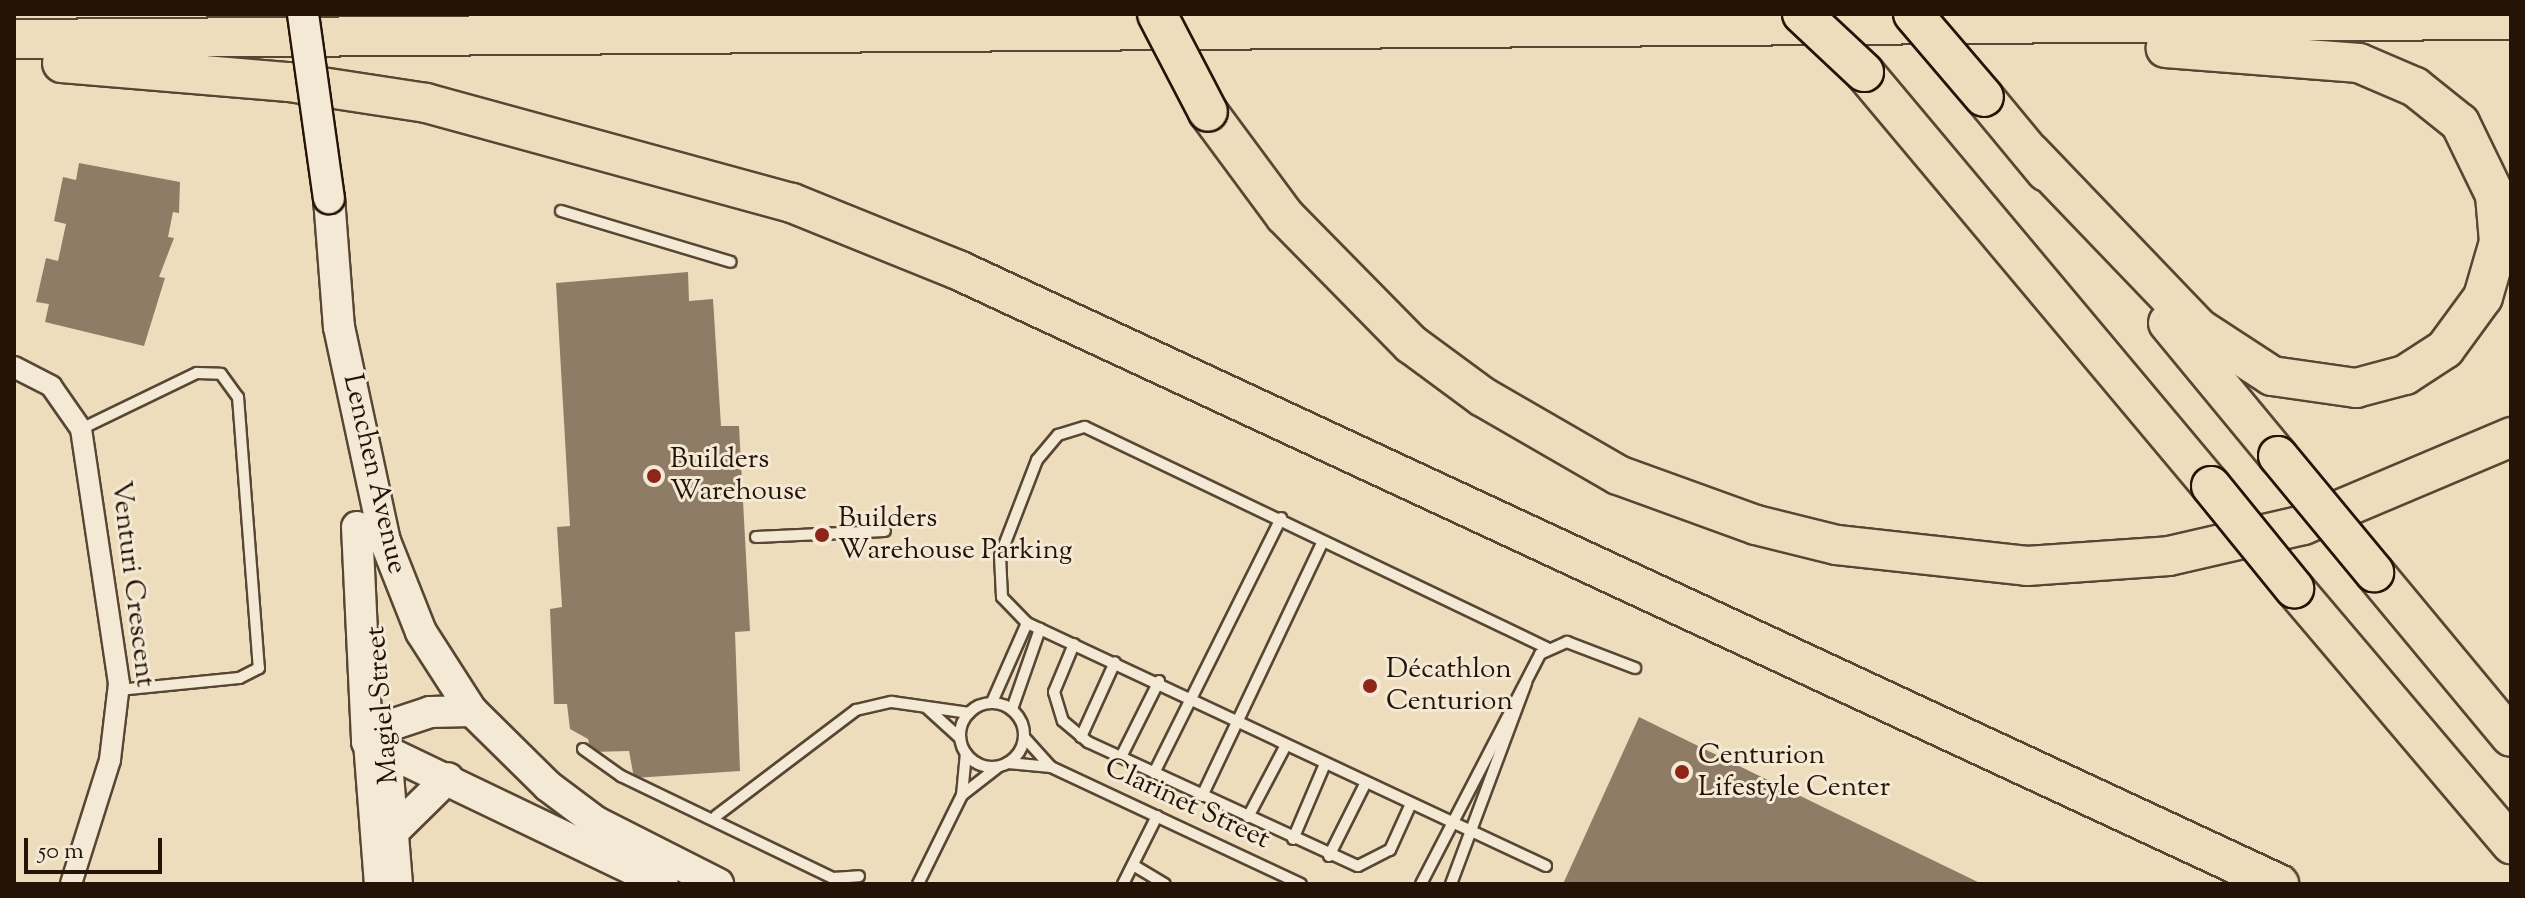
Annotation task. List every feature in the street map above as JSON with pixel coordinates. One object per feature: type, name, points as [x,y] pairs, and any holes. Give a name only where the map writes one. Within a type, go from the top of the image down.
[{"type":"highway","points":[[1157,14],[1208,112],[1285,216],[1348,285],[1447,371],[1618,475],[1769,529],[1837,545],[2027,566],[2169,556],[2303,525],[2511,437]]},
{"type":"highway","points":[[1816,14],[2511,844]]},
{"type":"highway","points":[[1913,14],[2511,737]]},
{"type":"highway","points":[[1784,20],[1864,72]]},
{"type":"highway","points":[[1784,20],[2282,51],[2359,63],[2438,102],[2474,143],[2495,195],[2493,271],[2463,330],[2424,365],[2356,388],[2305,385],[2272,376],[2200,329],[2031,153]]},
{"type":"highway","points":[[14,39],[1784,20],[2511,20]]},
{"type":"highway","points":[[14,61],[188,70],[426,103],[792,203],[958,270],[2279,884]]},
{"type":"main road","name":"Lenchen Avenue","points":[[303,14],[329,198],[339,327],[400,586],[472,711],[548,786],[596,822],[718,884]]},
{"type":"main road","name":"Magiel Street","points":[[339,327],[377,737]]},
{"type":"main road","points":[[377,737],[430,712],[472,711]]},
{"type":"main road","points":[[377,737],[448,778],[663,884]]},
{"type":"main road","points":[[395,830],[448,778]]},
{"type":"street","name":"Venturi Crescent","points":[[14,367],[51,386],[81,429],[119,690],[110,760],[71,884]]},
{"type":"street","name":"Magiel Street","points":[[377,737],[395,830],[399,884]]},
{"type":"street","name":"Magiel Street","points":[[377,737],[378,884]]},
{"type":"lane","points":[[561,211],[731,262]]},
{"type":"lane","points":[[81,429],[197,373],[221,374],[238,397],[259,668],[239,678],[119,690]]},
{"type":"lane","points":[[1546,866],[1455,828],[1159,681],[1027,623],[1002,597],[1000,556],[1037,460],[1065,431],[1115,436],[1323,541],[1547,648],[1576,644],[1635,668]]},
{"type":"lane","points":[[1154,773],[1189,696],[1281,518]]},
{"type":"lane","points":[[756,537],[885,531]]},
{"type":"lane","points":[[1202,796],[1323,541]]},
{"type":"lane","points":[[716,816],[856,710],[892,702],[969,713],[992,702],[1027,623]]},
{"type":"lane","points":[[992,702],[1012,709],[1040,629]]},
{"type":"lane","points":[[1074,644],[1054,692],[1063,721],[1081,737],[1154,773],[1329,856],[1358,866],[1383,859],[1410,806]]},
{"type":"lane","points":[[1421,884],[1455,828],[1528,673],[1547,648]]},
{"type":"lane","points":[[1081,737],[1115,662]]},
{"type":"lane","points":[[1451,884],[1473,836],[1528,673]]},
{"type":"lane","points":[[1121,757],[1159,681]]},
{"type":"lane","points":[[918,884],[962,795],[966,753],[960,738],[925,707]]},
{"type":"lane","name":"Clarinet Street","points":[[1012,709],[1024,737],[1051,767]]},
{"type":"lane","points":[[960,738],[969,713]]},
{"type":"lane","points":[[962,795],[1003,765],[1024,737]]},
{"type":"lane","points":[[1248,817],[1286,745]]},
{"type":"lane","points":[[583,749],[621,776],[716,816],[833,878],[859,876]]},
{"type":"lane","name":"Clarinet Street","points":[[966,753],[1003,765],[1051,767],[1301,884]]},
{"type":"lane","points":[[1293,839],[1325,764]]},
{"type":"lane","points":[[1329,856],[1365,784]]},
{"type":"lane","points":[[1123,884],[1157,816]]},
{"type":"lane","points":[[1133,865],[1165,884]]},
{"type":"building","points":[[79,163],[180,182],[179,213],[173,212],[168,237],[174,238],[159,277],[165,278],[144,346],[45,322],[49,304],[36,302],[46,258],[58,261],[66,224],[54,221],[63,177],[76,180]]},
{"type":"building","name":"Builders Warehouse","points":[[688,272],[689,301],[713,299],[721,426],[739,426],[750,631],[735,632],[740,771],[634,778],[629,751],[591,752],[588,739],[570,729],[567,704],[554,704],[550,609],[562,607],[557,527],[570,526],[556,283]]},
{"type":"building","name":"Centurion Lifestyle Center","points":[[1639,717],[1825,808],[1982,884],[1563,884]]},
{"type":"place","name":"Builders Warehouse","points":[[654,476]]},
{"type":"place","name":"Builders Warehouse Parking","points":[[822,535]]},
{"type":"place","name":"Décathlon Centurion","points":[[1370,686]]},
{"type":"place","name":"Centurion Lifestyle Center","points":[[1682,772]]}]
